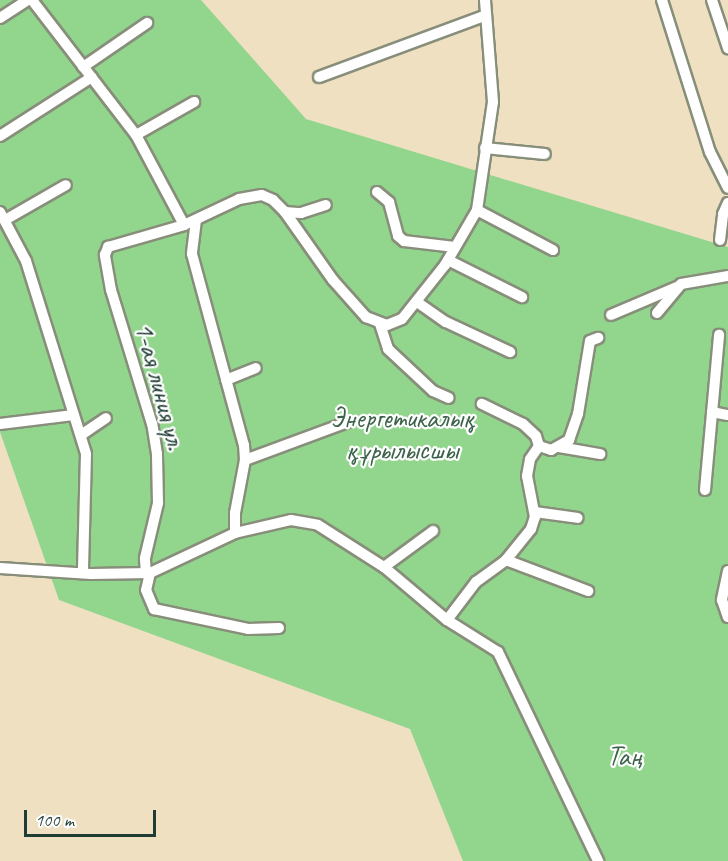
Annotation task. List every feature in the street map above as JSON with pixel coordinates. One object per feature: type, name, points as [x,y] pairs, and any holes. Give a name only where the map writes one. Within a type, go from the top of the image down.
[{"type":"street","points":[[0,18],[30,0],[136,135],[184,225],[249,195],[268,197],[285,212],[346,296],[366,317],[380,324],[402,319],[417,302],[448,260],[477,210],[493,102],[484,16],[485,0]]},
{"type":"street","points":[[662,0],[710,152],[728,188]]},
{"type":"street","points":[[712,0],[728,48]]},
{"type":"street","points":[[320,76],[484,16]]},
{"type":"street","points":[[83,67],[147,23]]},
{"type":"street","points":[[0,136],[92,77]]},
{"type":"street","points":[[136,135],[194,102]]},
{"type":"street","points":[[485,148],[545,154]]},
{"type":"street","points":[[66,185],[2,216],[26,261],[81,435],[87,475],[83,572]]},
{"type":"street","points":[[377,192],[389,202],[399,236],[404,241],[455,247]]},
{"type":"street","points":[[720,240],[723,214],[728,203]]},
{"type":"street","points":[[285,212],[300,213],[326,205]]},
{"type":"street","points":[[477,210],[553,250]]},
{"type":"street","points":[[196,220],[192,254],[245,460],[235,513],[235,533]]},
{"type":"street","name":"1-ая линия ул.","points":[[184,225],[108,247],[105,255],[111,290],[152,424],[157,454],[158,503],[145,558],[148,573],[147,596],[154,609],[248,629],[279,628]]},
{"type":"street","points":[[448,260],[522,297]]},
{"type":"street","points":[[610,315],[677,286],[728,276]]},
{"type":"street","points":[[657,312],[677,286]]},
{"type":"street","points":[[417,302],[446,322],[510,352]]},
{"type":"street","points":[[380,324],[384,345],[438,394],[449,398]]},
{"type":"street","points":[[705,490],[719,335]]},
{"type":"street","points":[[482,404],[533,431],[539,446],[551,450],[559,447],[569,440],[573,430],[590,340],[598,338]]},
{"type":"street","points":[[226,380],[255,368]]},
{"type":"street","points":[[712,412],[728,415]]},
{"type":"street","points":[[0,424],[73,415]]},
{"type":"street","points":[[81,435],[106,417]]},
{"type":"street","points":[[245,460],[348,422]]},
{"type":"street","points":[[447,620],[476,582],[506,560],[531,529],[535,512],[527,467],[539,446]]},
{"type":"street","points":[[559,447],[600,454]]},
{"type":"street","points":[[535,512],[578,518]]},
{"type":"street","points":[[0,568],[148,573],[235,533],[304,520],[318,525],[384,567],[447,620],[498,652],[598,861]]},
{"type":"street","points":[[384,567],[433,531]]},
{"type":"street","points":[[506,560],[588,591]]},
{"type":"street","points":[[728,571],[722,595],[728,617]]},
{"type":"green space","name":"Энергетикалық құрылысшы","points":[[0,0],[201,0],[306,119],[728,247],[728,861],[463,861],[410,729],[59,600],[0,432]]},
{"type":"park label","name":"Таң","points":[[624,756]]}]
